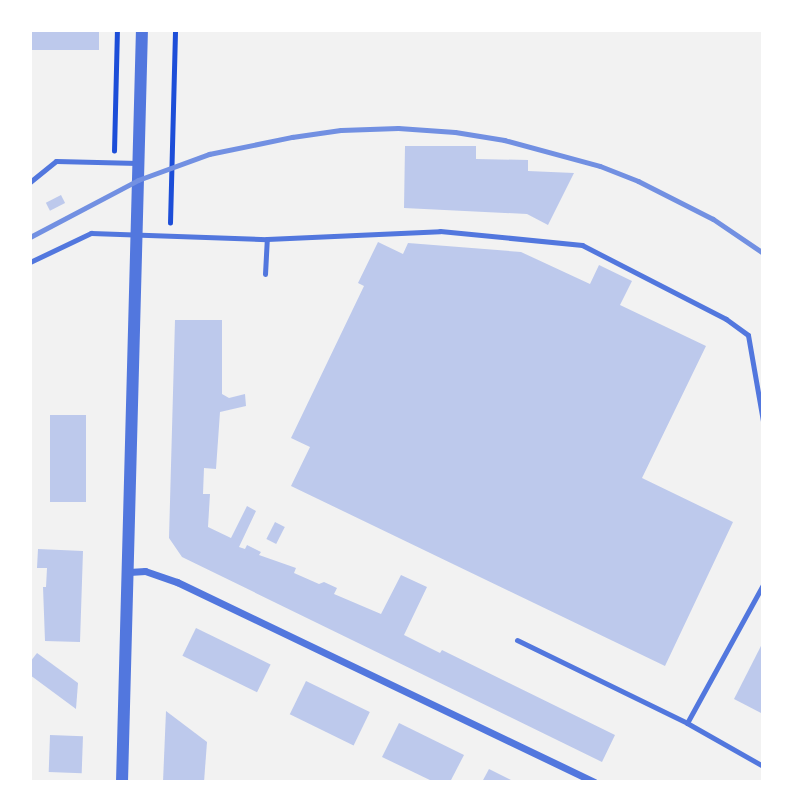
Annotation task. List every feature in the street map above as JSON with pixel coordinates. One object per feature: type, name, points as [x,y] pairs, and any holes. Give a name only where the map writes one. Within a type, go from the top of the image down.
[{"type":"street","points":[[122,782],[142,30]]},
{"type":"street","points":[[129,572],[145,572],[177,582],[596,782]]},
{"type":"lane","points":[[30,182],[56,161],[138,163]]},
{"type":"lane","points":[[30,262],[90,233],[267,239],[440,231],[582,245],[726,319],[748,335],[763,421]]},
{"type":"lane","points":[[265,274],[267,239]]},
{"type":"lane","points":[[687,723],[763,585]]},
{"type":"lane","points":[[517,640],[687,723],[763,766]]},
{"type":"path","points":[[113,161],[117,30]]},
{"type":"path","points":[[170,237],[175,30]]},
{"type":"building","points":[[30,30],[99,30],[99,50],[30,50]]},
{"type":"building","points":[[405,146],[476,146],[476,159],[528,160],[528,171],[574,173],[548,225],[527,214],[404,208]]},
{"type":"building","points":[[61,195],[65,203],[50,211],[46,203]]},
{"type":"building","points":[[378,242],[403,254],[408,243],[521,252],[590,284],[599,265],[632,281],[620,305],[706,346],[642,478],[733,522],[665,666],[291,486],[310,447],[291,438],[364,286],[358,283]]},
{"type":"building","points":[[175,320],[222,320],[222,394],[229,398],[245,394],[246,406],[220,412],[216,469],[204,468],[203,494],[210,494],[208,527],[231,538],[247,506],[256,511],[239,547],[245,549],[247,545],[261,552],[259,555],[296,568],[294,573],[319,584],[324,582],[337,588],[334,594],[381,614],[401,575],[427,587],[404,635],[440,653],[442,650],[615,735],[602,762],[182,557],[169,538]]},
{"type":"building","points":[[50,415],[86,415],[86,502],[50,502]]},
{"type":"building","points":[[275,522],[285,527],[276,544],[266,539]]},
{"type":"building","points":[[38,549],[83,551],[80,642],[45,641],[43,587],[46,587],[47,568],[37,568]]},
{"type":"building","points":[[196,628],[271,664],[257,692],[182,656]]},
{"type":"building","points":[[763,642],[763,714],[734,699]]},
{"type":"building","points":[[37,653],[78,683],[76,709],[30,675],[30,662]]},
{"type":"building","points":[[306,681],[370,712],[354,745],[290,714]]},
{"type":"building","points":[[166,711],[207,742],[204,782],[163,782]]},
{"type":"building","points":[[399,723],[464,755],[450,782],[434,782],[382,757]]},
{"type":"building","points":[[50,735],[83,736],[82,773],[49,772]]},
{"type":"building","points":[[489,769],[515,782],[482,782]]},
{"type":"railway","points":[[30,237],[138,180],[209,154],[341,130],[398,128],[455,132],[504,140],[600,166],[638,181],[713,219],[763,253]]}]
